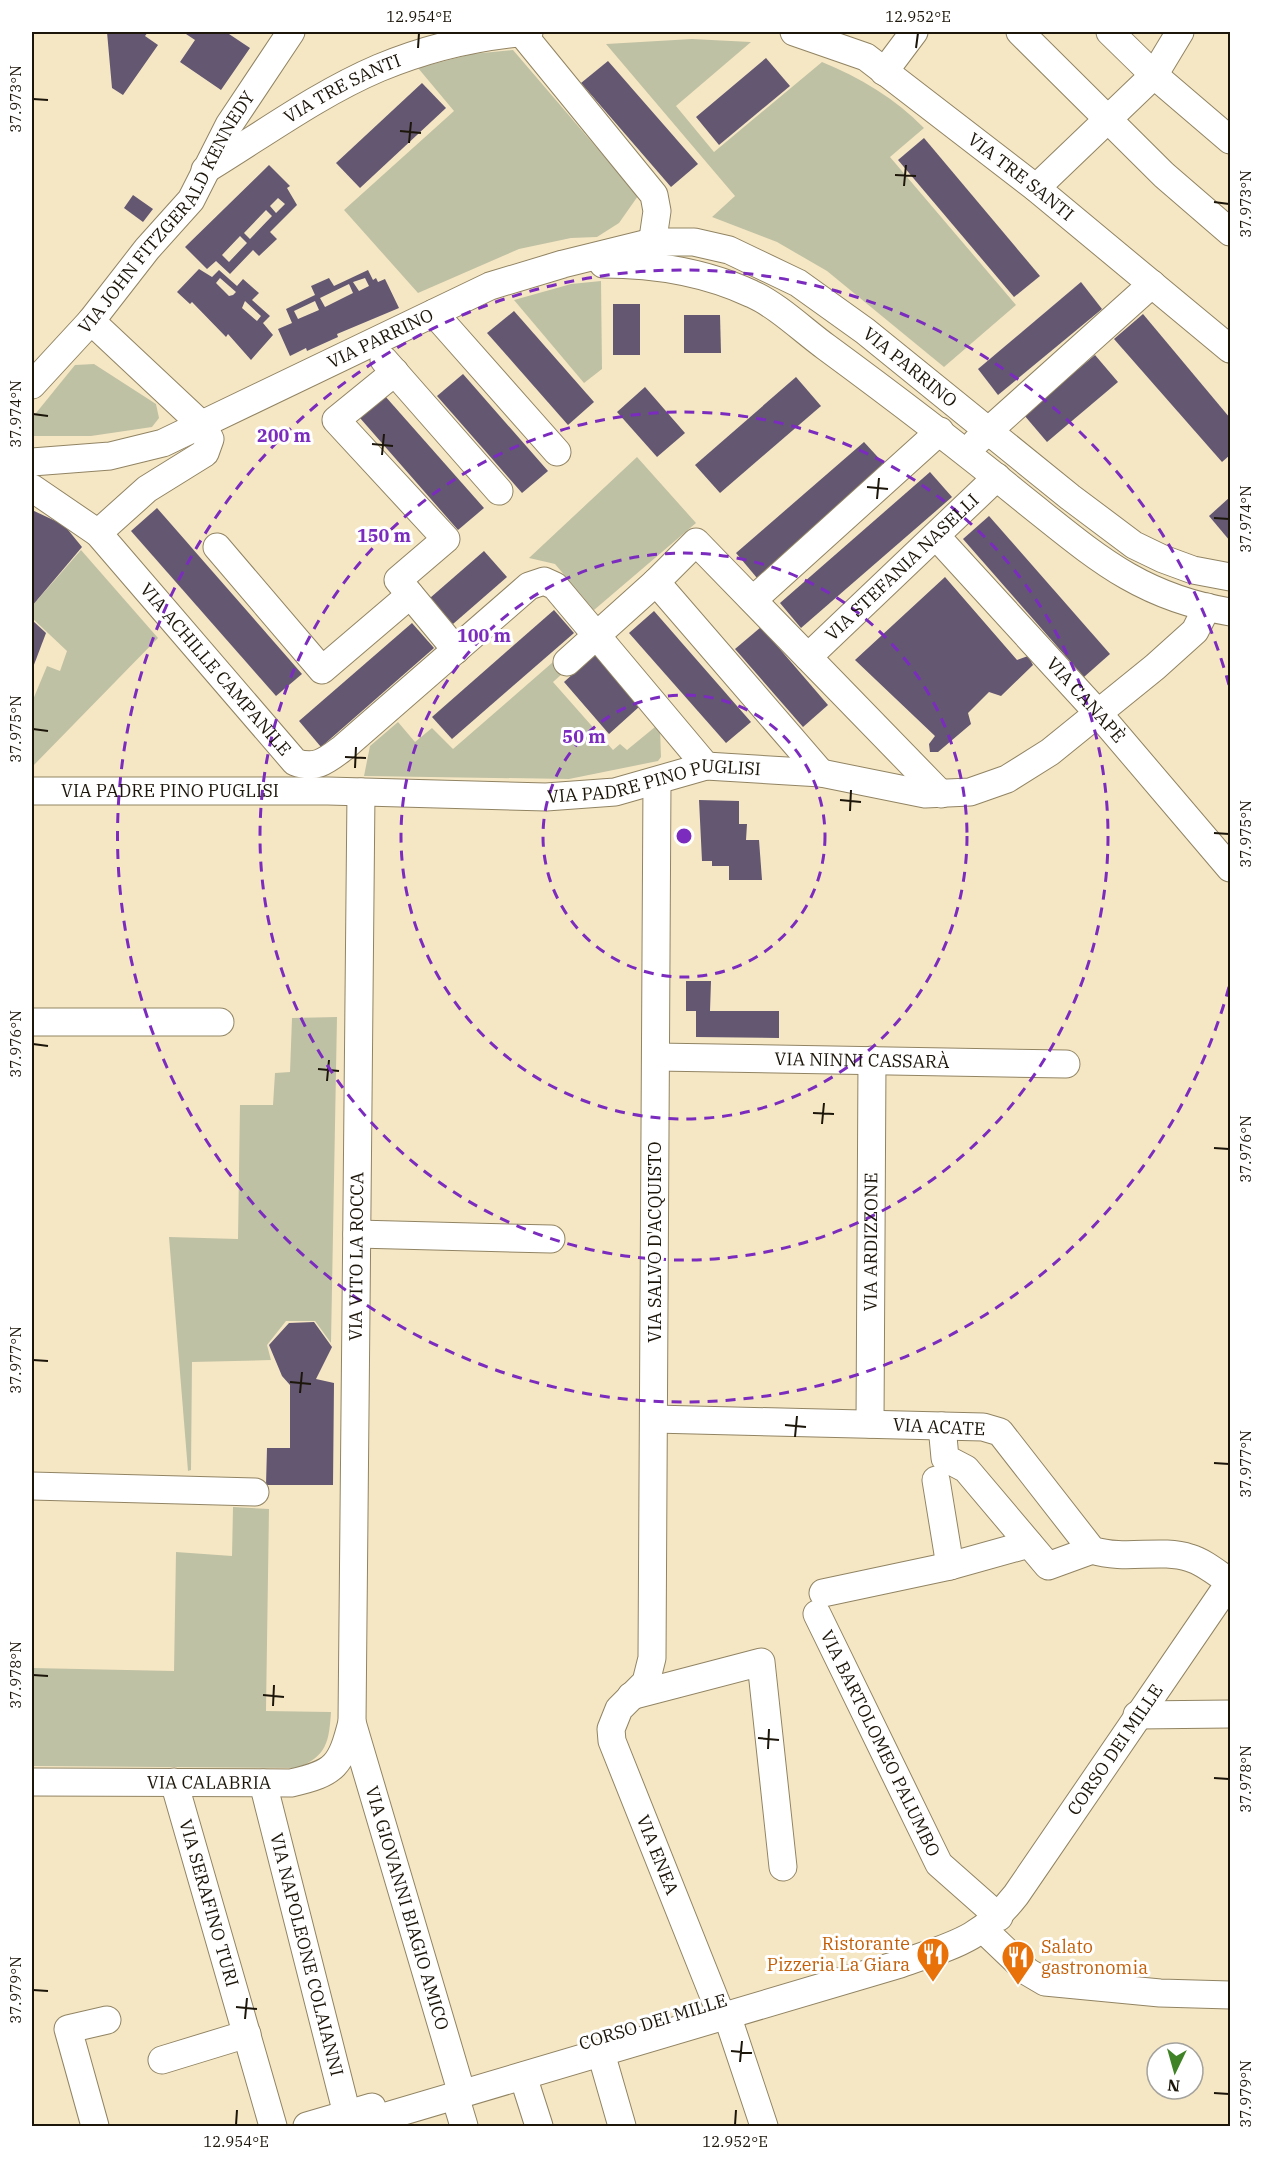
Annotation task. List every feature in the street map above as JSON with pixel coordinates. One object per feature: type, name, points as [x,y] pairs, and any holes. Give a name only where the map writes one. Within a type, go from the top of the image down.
[{"type":"street","points":[[521,32],[654,195],[657,211],[651,254]]},
{"type":"street","name":"VIA TRE SANTI","points":[[204,171],[328,95],[378,69],[441,46],[529,32]]},
{"type":"street","name":"VIA TRE SANTI","points":[[794,32],[866,57],[1036,188],[1230,350]]},
{"type":"street","points":[[884,72],[914,32]]},
{"type":"street","points":[[1020,32],[1164,175],[1230,232]]},
{"type":"street","points":[[1110,32],[1154,75],[1228,132]]},
{"type":"street","points":[[1036,188],[1154,75],[1180,32]]},
{"type":"street","name":"VIA JOHN FITZGERALD KENNEDY","points":[[32,385],[91,321],[147,249],[191,200],[229,125],[287,33]]},
{"type":"street","name":"VIA PARRINO","points":[[32,462],[110,456],[163,443],[203,426],[490,286],[562,264],[651,254],[694,242],[729,250],[798,283],[865,331],[1070,497],[1134,545],[1193,570],[1230,577]]},
{"type":"street","name":"VIA PARRINO","points":[[651,254],[754,295],[940,431],[1085,549],[1135,582],[1175,600],[1219,610]]},
{"type":"street","points":[[965,452],[1152,284]]},
{"type":"street","points":[[434,313],[557,453]]},
{"type":"street","points":[[91,321],[203,426],[210,440],[205,453],[147,489],[98,533]]},
{"type":"street","points":[[370,344],[499,491]]},
{"type":"street","points":[[395,372],[336,420],[446,539],[398,580],[456,650]]},
{"type":"street","points":[[753,600],[940,431]]},
{"type":"street","name":"VIA STEFANIA NASELLI","points":[[808,657],[997,477]]},
{"type":"street","name":"VIA ACHILLE CAMPANILE","points":[[32,488],[98,533],[295,762],[307,767],[321,764],[343,748],[529,586],[544,581],[555,586],[596,634]]},
{"type":"street","name":"VIA CANAPÈ","points":[[936,536],[1098,713],[1230,868]]},
{"type":"street","points":[[567,662],[656,582],[696,542],[941,794]]},
{"type":"street","points":[[217,547],[322,669],[410,595]]},
{"type":"street","points":[[656,582],[821,773]]},
{"type":"street","name":"VIA PADRE PINO PUGLISI","points":[[32,791],[361,792],[546,797],[615,792],[706,766],[821,773],[926,794],[970,792],[1007,779],[1050,752],[1219,610]]},
{"type":"street","points":[[596,634],[706,766]]},
{"type":"street","name":"VIA SALVO D'ACQUISTO","points":[[631,1696],[646,1682],[652,1658],[657,781]]},
{"type":"street","name":"VIA VITO LA ROCCA","points":[[352,1722],[361,792]]},
{"type":"street","points":[[32,1022],[220,1022]]},
{"type":"street","name":"VIA NINNI CASSARÀ","points":[[656,1057],[1066,1064]]},
{"type":"street","name":"VIA ARDIZZONE","points":[[870,1424],[872,1060]]},
{"type":"street","points":[[357,1234],[551,1239]]},
{"type":"street","name":"VIA ACATE","points":[[654,1419],[983,1426],[1000,1432],[1092,1550]]},
{"type":"street","points":[[942,1425],[945,1458],[966,1469],[1048,1566],[1092,1550],[1109,1555],[1171,1555],[1191,1558],[1230,1582]]},
{"type":"street","points":[[936,1480],[950,1566],[1029,1544]]},
{"type":"street","points":[[32,1486],[255,1492]]},
{"type":"street","name":"VIA BARTOLOMEO PALUMBO","points":[[950,1566],[820,1604],[939,1864],[992,1923],[1028,1972],[1045,1982],[1160,1993],[1230,1995]]},
{"type":"street","name":"CORSO DEI MILLE","points":[[307,2127],[350,2123],[722,2011],[900,1964],[960,1943],[992,1923],[1230,1582]]},
{"type":"street","points":[[631,1696],[761,1662],[783,1867]]},
{"type":"street","name":"VIA ENEA","points":[[631,1696],[619,1709],[611,1729],[612,1741],[722,2011],[764,2127]]},
{"type":"street","points":[[1137,1715],[1230,1714]]},
{"type":"street","name":"VIA CALABRIA","points":[[32,1782],[291,1783],[319,1777],[334,1767],[345,1749],[352,1722]]},
{"type":"street","name":"VIA GIOVANNI BIAGIO AMICO","points":[[352,1722],[458,2090],[464,2127]]},
{"type":"street","name":"VIA SERAFINO TURI","points":[[174,1782],[273,2127]]},
{"type":"street","name":"VIA NAPOLEONE COLAIANNI","points":[[263,1783],[350,2123]]},
{"type":"street","name":"CORSO DEI MILLE","points":[[458,2090],[523,2076],[601,2053],[722,2011]]},
{"type":"street","points":[[95,2127],[68,2029],[107,2020]]},
{"type":"street","points":[[162,2060],[247,2034]]},
{"type":"street","points":[[601,2053],[622,2127]]},
{"type":"street","points":[[523,2076],[539,2127]]},
{"type":"green space","points":[[692,39],[751,42],[676,106],[714,152],[822,62],[863,82],[889,98],[913,117],[924,128],[890,157],[1016,305],[944,367],[827,271],[777,242],[712,217],[735,196],[606,44]]},
{"type":"green space","points":[[513,50],[638,196],[619,223],[597,237],[571,238],[519,249],[418,293],[344,210],[454,111],[418,68],[472,54]]},
{"type":"green space","points":[[601,281],[602,369],[584,383],[514,300],[571,284]]},
{"type":"green space","points":[[94,364],[156,404],[159,418],[152,427],[91,436],[32,436],[32,418],[75,365]]},
{"type":"green space","points":[[637,457],[696,523],[594,610],[555,564],[529,558]]},
{"type":"green space","points":[[81,550],[158,638],[32,767],[32,702],[47,666],[60,671],[67,651],[32,618],[32,606]]},
{"type":"green space","points":[[553,662],[562,674],[553,682],[613,750],[620,744],[627,750],[655,727],[660,728],[661,757],[658,761],[569,779],[364,776],[370,746],[398,722],[415,742],[432,728],[453,749]]},
{"type":"green space","points":[[337,1017],[331,1343],[315,1321],[286,1321],[267,1345],[271,1360],[192,1362],[191,1470],[188,1471],[169,1237],[238,1239],[240,1105],[273,1105],[275,1073],[290,1072],[292,1018]]},
{"type":"green space","points":[[233,1507],[269,1509],[266,1711],[331,1712],[327,1740],[320,1753],[297,1768],[32,1766],[32,1668],[174,1671],[176,1552],[232,1556]]},
{"type":"building","points":[[107,32],[148,32],[145,36],[158,45],[123,95],[112,88]]},
{"type":"building","points":[[183,32],[226,32],[250,48],[221,90],[180,62],[195,40]]},
{"type":"building","points":[[766,58],[790,86],[719,145],[696,117]]},
{"type":"building","points":[[608,61],[698,164],[671,187],[581,83]]},
{"type":"building","points":[[422,83],[446,108],[360,188],[336,163]]},
{"type":"building","points":[[924,138],[1040,276],[1014,297],[898,160]]},
{"type":"building","points":[[269,165],[290,186],[287,188],[297,205],[270,232],[277,239],[259,256],[253,250],[230,274],[216,261],[207,269],[185,247]],"holes":[[[278,198],[285,204],[276,213],[270,206]],[[266,210],[272,216],[250,239],[244,233]],[[240,236],[247,243],[229,262],[222,255]]]},
{"type":"building","points":[[133,195],[153,209],[143,222],[124,208]]},
{"type":"building","points":[[199,269],[212,277],[219,270],[237,286],[243,279],[259,293],[252,300],[270,316],[263,323],[273,335],[251,360],[228,334],[226,337],[192,302],[190,304],[177,292]],"holes":[[[220,278],[236,292],[233,295],[229,296],[216,283]],[[245,301],[261,316],[257,321],[242,308]]]},
{"type":"building","points":[[368,270],[373,280],[376,278],[378,282],[385,279],[399,308],[337,334],[338,337],[307,351],[306,348],[290,356],[278,329],[292,323],[286,309],[315,295],[311,286],[329,278],[334,286]],"holes":[[[365,278],[369,286],[359,291],[353,282]],[[349,284],[353,293],[325,307],[320,298]],[[315,301],[319,310],[298,319],[294,311]]]},
{"type":"building","points":[[1081,282],[1102,309],[998,395],[978,369]]},
{"type":"building","points":[[613,304],[640,304],[640,355],[613,355]]},
{"type":"building","points":[[514,311],[594,402],[568,425],[487,333]]},
{"type":"building","points":[[1143,314],[1230,418],[1230,455],[1222,462],[1114,339]]},
{"type":"building","points":[[684,315],[720,315],[721,353],[684,353]]},
{"type":"building","points":[[1095,355],[1118,382],[1047,442],[1024,415]]},
{"type":"building","points":[[463,374],[548,471],[522,493],[437,396]]},
{"type":"building","points":[[796,377],[821,406],[720,493],[695,465]]},
{"type":"building","points":[[645,387],[685,433],[657,457],[617,412]]},
{"type":"building","points":[[385,396],[484,508],[458,530],[360,418]]},
{"type":"building","points":[[864,442],[886,466],[757,578],[736,553]]},
{"type":"building","points":[[930,472],[952,497],[801,628],[780,603]]},
{"type":"building","points":[[1230,497],[1230,541],[1209,516]]},
{"type":"building","points":[[157,508],[302,674],[276,696],[131,531]]},
{"type":"building","points":[[32,510],[64,525],[82,547],[32,606]]},
{"type":"building","points":[[989,516],[1110,654],[1084,677],[963,539]]},
{"type":"building","points":[[484,551],[507,577],[453,624],[430,598]]},
{"type":"building","points":[[945,577],[1017,660],[1028,656],[1033,665],[1001,696],[989,692],[968,713],[971,724],[938,752],[930,752],[929,744],[935,736],[855,660]]},
{"type":"building","points":[[554,610],[574,633],[452,739],[432,717]]},
{"type":"building","points":[[654,611],[751,722],[726,743],[629,633]]},
{"type":"building","points":[[32,620],[46,633],[32,670]]},
{"type":"building","points":[[412,623],[434,648],[321,747],[299,721]]},
{"type":"building","points":[[761,627],[828,705],[803,727],[735,649]]},
{"type":"building","points":[[595,654],[640,706],[609,734],[564,682]]},
{"type":"building","points":[[699,800],[739,801],[739,824],[747,824],[746,840],[759,840],[762,880],[729,880],[729,866],[712,866],[712,861],[702,861]]},
{"type":"building","points":[[686,981],[711,981],[710,1011],[779,1011],[779,1038],[696,1037],[696,1011],[686,1011]]},
{"type":"building","points":[[314,1322],[332,1347],[316,1379],[334,1383],[333,1485],[266,1485],[267,1448],[290,1448],[290,1385],[282,1376],[269,1345],[289,1323]]},
{"type":"place","name":"Ristorante Pizzeria La Giara","points":[[933,1983]]},
{"type":"place","name":"Salato gastronomia","points":[[1018,1986]]}]
